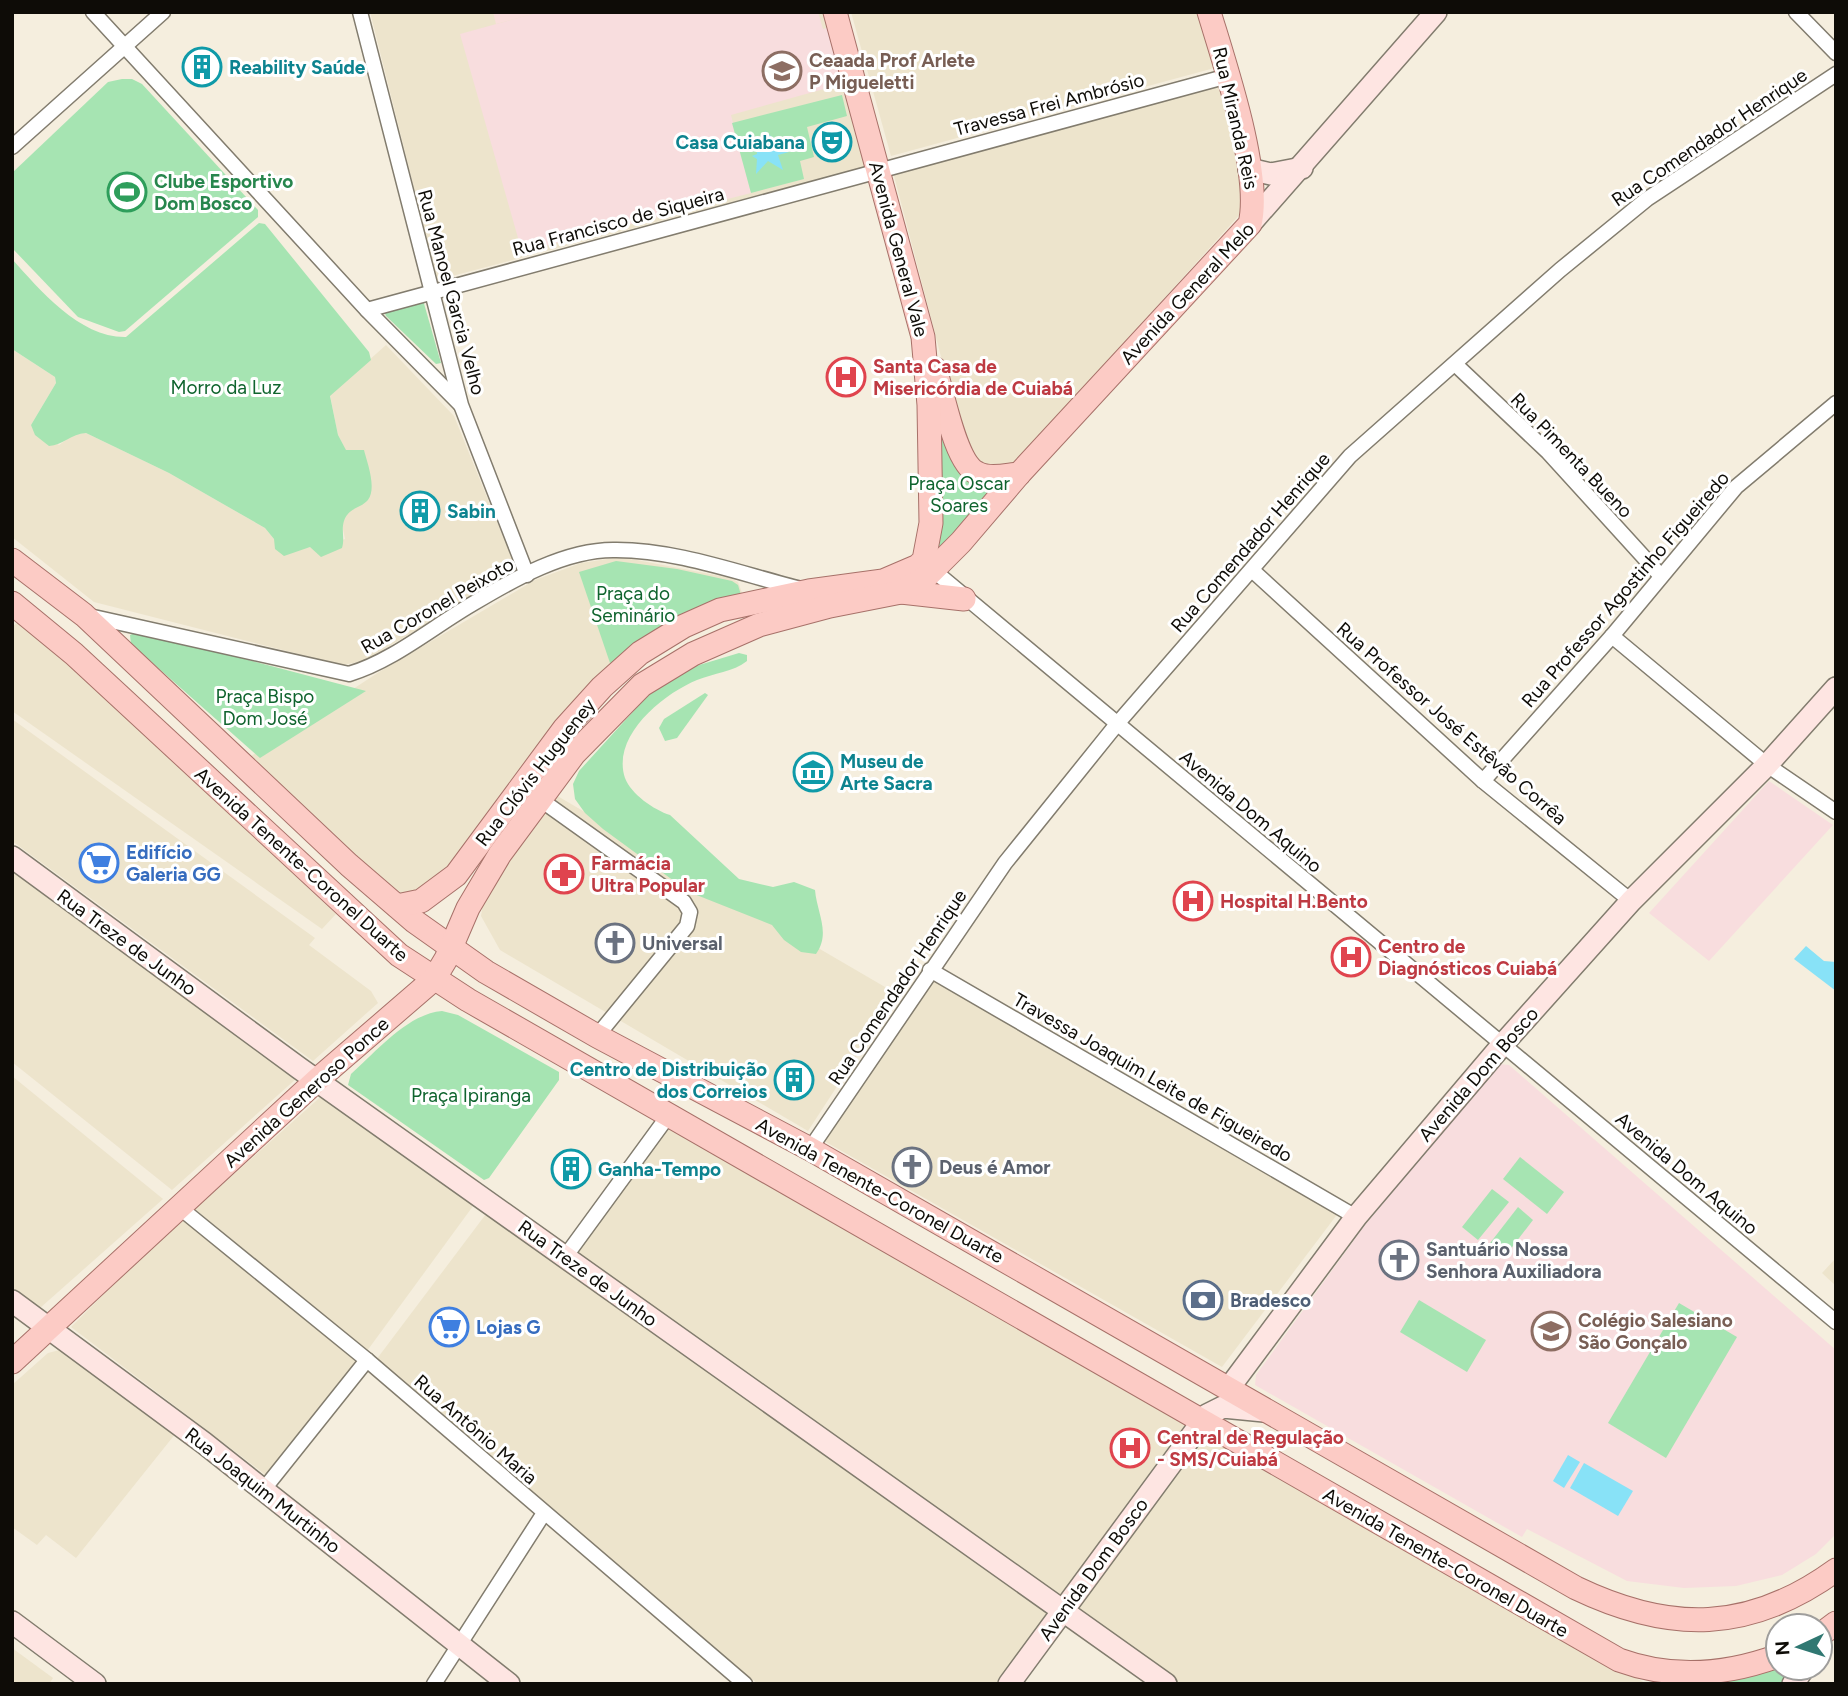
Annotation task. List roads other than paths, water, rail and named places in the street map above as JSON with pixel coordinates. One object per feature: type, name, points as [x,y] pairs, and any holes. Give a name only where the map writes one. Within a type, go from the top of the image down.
[{"type":"main road","name":"Avenida General Vale","points":[[835,12],[923,337],[929,405],[932,523],[924,569]]},
{"type":"main road","name":"Rua Miranda Reis","points":[[1209,12],[1228,76],[1254,189],[1250,224]]},
{"type":"main road","name":"Avenida General Melo","points":[[924,569],[1019,474],[1250,224]]},
{"type":"main road","points":[[923,337],[958,447],[969,468],[979,475],[992,477],[1019,474]]},
{"type":"main road","name":"Avenida Tenente-Coronel Duarte","points":[[12,560],[84,615],[339,856],[451,948],[597,1036],[810,1149],[1576,1588],[1635,1613],[1678,1621],[1716,1621],[1782,1603],[1836,1570]]},
{"type":"main road","points":[[901,592],[924,569]]},
{"type":"main road","name":"Rua Clóvis Hugueney","points":[[397,906],[421,901],[456,875],[564,729],[602,687],[640,653],[684,625],[720,610],[809,591],[874,583],[924,569]]},
{"type":"main road","points":[[434,979],[494,864],[574,754],[642,685],[683,659],[759,625],[830,606],[901,592],[964,599]]},
{"type":"main road","name":"Avenida Tenente-Coronel Duarte","points":[[13,605],[75,654],[399,955],[434,979],[668,1116],[1203,1420],[1535,1615],[1619,1660],[1662,1672],[1717,1671],[1764,1659]]},
{"type":"main road","name":"Avenida Generoso Ponce","points":[[12,1362],[317,1080],[434,979]]},
{"type":"street","points":[[93,12],[367,310],[461,405]]},
{"type":"street","points":[[12,147],[163,12]]},
{"type":"street","name":"Rua Manoel Garcia Velho","points":[[360,12],[461,405],[527,575]]},
{"type":"street","name":"Avenida General Melo","points":[[1250,224],[1302,168],[1436,12]]},
{"type":"street","points":[[1796,12],[1836,53]]},
{"type":"street","name":"Rua Comendador Henrique","points":[[810,1149],[1006,863],[1117,724],[1350,456],[1560,270],[1647,199],[1836,74]]},
{"type":"street","name":"Travessa Frei Ambrósio","points":[[879,170],[1228,76]]},
{"type":"street","points":[[1250,169],[1271,174],[1302,168]]},
{"type":"street","name":"Rua Francisco de Siqueira","points":[[367,310],[879,170]]},
{"type":"street","name":"Rua Pimenta Bueno","points":[[1455,365],[1548,452],[1660,575]]},
{"type":"street","name":"Rua Professor Agostinho Figueiredo","points":[[1483,781],[1612,636],[1660,575],[1736,487],[1836,403]]},
{"type":"street","name":"Rua Coronel Peixoto","points":[[84,615],[349,674],[374,664],[476,602],[527,575],[570,557],[611,550],[687,560],[809,591]]},
{"type":"street","name":"Avenida Dom Aquino","points":[[924,569],[1117,724],[1836,1322]]},
{"type":"street","name":"Rua Professor José Estêvão Corrêa","points":[[1252,569],[1483,781],[1631,901]]},
{"type":"street","points":[[733,572],[743,580],[759,625]]},
{"type":"street","points":[[1612,636],[1767,765],[1836,812]]},
{"type":"street","name":"Avenida Dom Bosco","points":[[1229,1388],[1356,1217],[1503,1044],[1631,901],[1767,765],[1836,688]]},
{"type":"street","points":[[541,800],[684,902],[690,912],[687,926],[597,1036]]},
{"type":"street","name":"Rua Treze de Junho","points":[[12,858],[317,1080],[1166,1684]]},
{"type":"street","name":"Travessa Joaquim Leite de Figueiredo","points":[[930,971],[1356,1217]]},
{"type":"street","points":[[565,1257],[668,1116]]},
{"type":"street","name":"Rua Antônio Maria","points":[[179,1207],[367,1360],[745,1684]]},
{"type":"street","name":"Rua Joaquim Murtinho","points":[[12,1301],[264,1489],[509,1684]]},
{"type":"street","points":[[264,1489],[367,1360]]},
{"type":"street","points":[[1203,1420],[1212,1411],[1223,1407],[1268,1412]]},
{"type":"street","name":"Avenida Dom Bosco","points":[[1009,1684],[1203,1420]]},
{"type":"street","points":[[434,1684],[544,1513]]},
{"type":"street","points":[[12,1622],[95,1684]]},
{"type":"street","name":"Avenida Tenente-Coronel Duarte","points":[[1641,1668],[1666,1684]]},
{"type":"water","points":[[765,131],[789,152],[778,155],[783,170],[768,161],[756,174],[757,159],[752,156],[757,154],[756,142],[765,149]]},
{"type":"water","points":[[1806,946],[1824,961],[1836,962],[1836,991],[1794,959]]},
{"type":"water","points":[[1568,1455],[1580,1462],[1564,1488],[1553,1481]]},
{"type":"water","points":[[1584,1463],[1633,1491],[1618,1516],[1570,1488]]},
{"type":"place","name":"Reability Saúde","points":[[202,67]]},
{"type":"place","name":"Ceaada Prof Arlete P Migueletti","points":[[782,71]]},
{"type":"place","name":"Casa Cuiabana","points":[[832,142]]},
{"type":"place","name":"Clube Esportivo Dom Bosco","points":[[127,192]]},
{"type":"place","name":"Santa Casa de Misericórdia de Cuiabá","points":[[846,377]]},
{"type":"place","name":"Sabin","points":[[420,511]]},
{"type":"place","name":"Museu de Arte Sacra","points":[[813,772]]},
{"type":"place","name":"Edifício Galeria GG","points":[[99,863]]},
{"type":"place","name":"Farmácia Ultra Popular","points":[[564,874]]},
{"type":"place","name":"Hospital H.Bento","points":[[1193,901]]},
{"type":"place","name":"Universal","points":[[615,943]]},
{"type":"place","name":"Centro de Diagnósticos Cuiabá","points":[[1351,957]]},
{"type":"place","name":"Centro de Distribuição dos Correios","points":[[794,1080]]},
{"type":"place","name":"Deus é Amor","points":[[912,1167]]},
{"type":"place","name":"Ganha-Tempo","points":[[571,1169]]},
{"type":"place","name":"Santuário Nossa Senhora Auxiliadora","points":[[1399,1260]]},
{"type":"place","name":"Bradesco","points":[[1203,1300]]},
{"type":"place","name":"Lojas G","points":[[449,1327]]},
{"type":"place","name":"Colégio Salesiano São Gonçalo","points":[[1551,1331]]},
{"type":"place","name":"Central de Regulação - SMS/Cuiabá","points":[[1130,1448]]},
{"type":"park label","name":"Morro da Luz","points":[[226,387]]},
{"type":"park label","name":"Praça Oscar Soares","points":[[959,494]]},
{"type":"park label","name":"Praça do Seminário","points":[[633,604]]},
{"type":"park label","name":"Praça Bispo Dom José","points":[[265,707]]},
{"type":"park label","name":"Praça Ipiranga","points":[[471,1095]]}]
